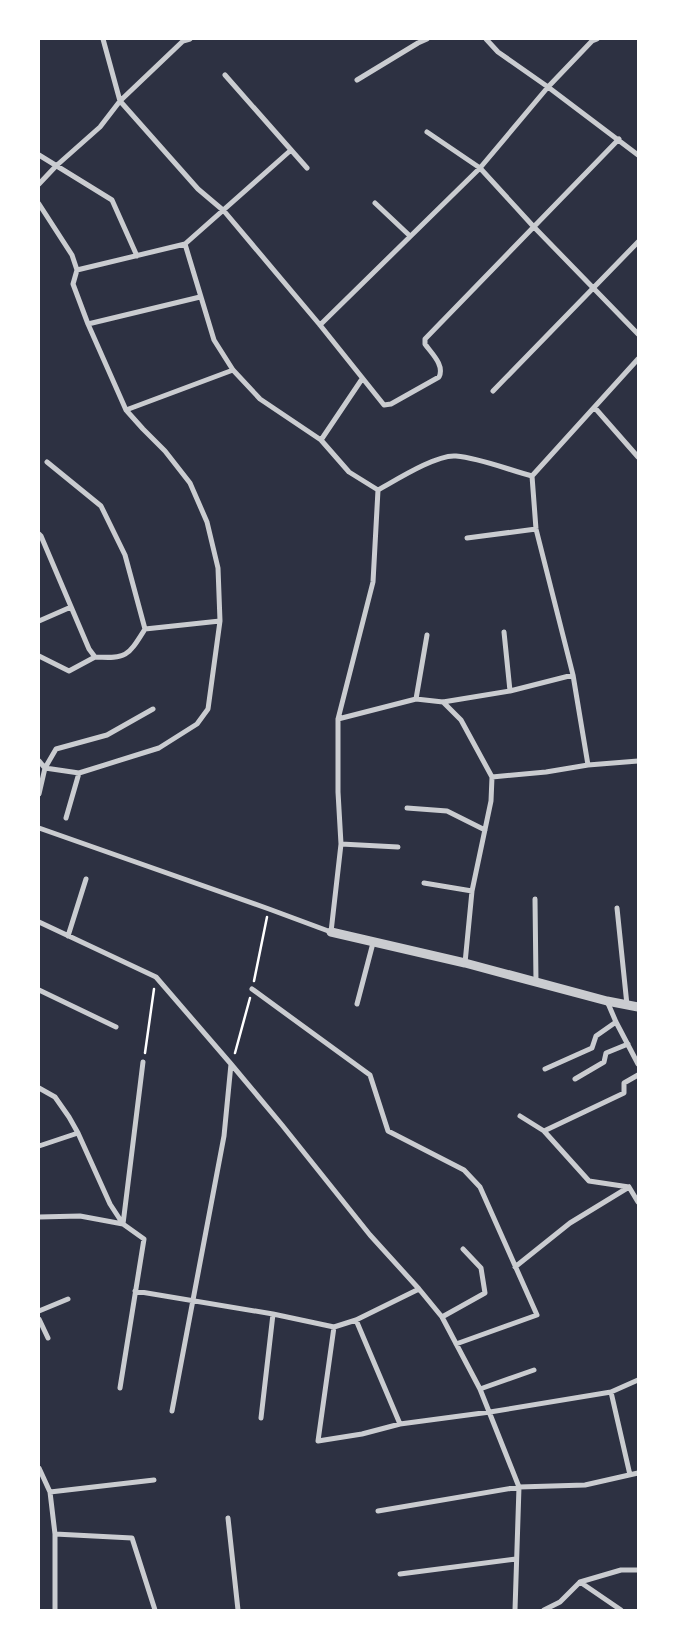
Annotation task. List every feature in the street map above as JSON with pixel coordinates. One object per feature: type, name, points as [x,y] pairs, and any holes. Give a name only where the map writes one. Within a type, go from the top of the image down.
[{"type":"street","points":[[103,39],[120,101],[198,189],[224,210],[384,405],[391,404],[439,377],[441,367],[424,342],[533,226],[619,139]]},
{"type":"street","points":[[39,184],[100,126],[120,101],[183,41],[190,39]]},
{"type":"street","points":[[357,80],[427,39]]},
{"type":"street","points":[[486,39],[498,52],[619,139],[638,155]]},
{"type":"street","points":[[320,325],[480,168],[548,87],[592,41],[597,39]]},
{"type":"street","points":[[226,75],[307,168]]},
{"type":"street","points":[[427,132],[480,168],[592,288],[638,334]]},
{"type":"street","points":[[77,270],[185,244],[291,150]]},
{"type":"street","points":[[39,155],[112,200],[137,256]]},
{"type":"street","points":[[375,203],[410,236]]},
{"type":"street","points":[[39,204],[72,255],[77,270],[73,284],[88,324],[126,410],[166,451],[190,483],[207,522],[218,568],[220,621],[208,709],[197,724],[159,748],[79,773],[46,768],[39,761]]},
{"type":"street","points":[[493,391],[638,242]]},
{"type":"street","points":[[185,244],[214,340],[233,370],[260,399],[322,440],[349,472],[378,490]]},
{"type":"street","points":[[88,324],[200,297]]},
{"type":"street","points":[[588,765],[573,675],[536,529],[532,476],[638,359]]},
{"type":"street","points":[[126,410],[233,370]]},
{"type":"street","points":[[322,440],[362,379]]},
{"type":"street","points":[[595,408],[638,457]]},
{"type":"street","points":[[378,490],[428,462],[455,456],[532,476]]},
{"type":"street","points":[[39,656],[69,671],[95,657],[118,658],[132,651],[145,629],[125,555],[101,506],[47,462]]},
{"type":"street","points":[[331,932],[340,844],[338,719],[373,582],[378,490]]},
{"type":"street","points":[[466,538],[536,529]]},
{"type":"street","points":[[40,536],[89,649],[95,657]]},
{"type":"street","points":[[39,621],[71,606]]},
{"type":"street","points":[[145,629],[220,621]]},
{"type":"street","points":[[504,632],[510,691]]},
{"type":"street","points":[[416,699],[427,635]]},
{"type":"street","points":[[338,719],[416,699],[443,702],[510,691],[573,675]]},
{"type":"street","points":[[443,702],[461,720],[492,777],[491,801],[472,891],[465,964]]},
{"type":"street","points":[[39,794],[46,768],[56,749],[108,734],[153,710]]},
{"type":"street","points":[[492,777],[638,761]]},
{"type":"street","points":[[66,818],[79,773]]},
{"type":"street","points":[[407,808],[447,811],[485,830]]},
{"type":"street","points":[[39,828],[269,908],[331,932],[607,1001],[638,1007]]},
{"type":"street","points":[[340,844],[398,847]]},
{"type":"street","points":[[68,936],[86,879]]},
{"type":"street","points":[[424,883],[472,891]]},
{"type":"street","points":[[535,899],[536,982]]},
{"type":"street","points":[[617,908],[627,1005]]},
{"type":"street","points":[[39,922],[156,978],[178,1001],[282,1125],[370,1235],[442,1317],[480,1389],[519,1487],[515,1610]]},
{"type":"street","points":[[357,1004],[373,943]]},
{"type":"street","points":[[252,989],[370,1075],[388,1130],[464,1170],[480,1187],[537,1316],[456,1344]]},
{"type":"street","points":[[39,990],[116,1027]]},
{"type":"street","points":[[607,1001],[638,1064]]},
{"type":"street","points":[[545,1069],[592,1048],[596,1036],[616,1022]]},
{"type":"street","points":[[575,1079],[604,1062],[606,1053],[628,1044]]},
{"type":"street","points":[[123,1224],[143,1062]]},
{"type":"street","points":[[172,1411],[224,1136],[231,1064]]},
{"type":"street","points":[[544,1131],[624,1093],[624,1083],[638,1075]]},
{"type":"street","points":[[39,1088],[55,1097],[69,1117],[110,1204],[123,1224],[144,1239],[120,1388]]},
{"type":"street","points":[[520,1116],[544,1131],[590,1181],[629,1187]]},
{"type":"street","points":[[39,1146],[78,1133]]},
{"type":"street","points":[[516,1267],[570,1224],[629,1187]]},
{"type":"street","points":[[629,1187],[638,1202]]},
{"type":"street","points":[[39,1217],[80,1216],[123,1224]]},
{"type":"street","points":[[442,1317],[485,1293],[481,1268],[463,1249]]},
{"type":"street","points":[[135,1291],[273,1314],[334,1327],[356,1320],[419,1289]]},
{"type":"street","points":[[39,1311],[68,1299]]},
{"type":"street","points":[[261,1418],[273,1314]]},
{"type":"street","points":[[39,1319],[48,1338]]},
{"type":"street","points":[[356,1320],[400,1424]]},
{"type":"street","points":[[334,1327],[318,1441],[362,1434],[400,1424],[490,1412],[611,1392],[638,1380]]},
{"type":"street","points":[[480,1389],[534,1370]]},
{"type":"street","points":[[611,1392],[630,1475]]},
{"type":"street","points":[[39,1468],[50,1492],[55,1534],[55,1610]]},
{"type":"street","points":[[378,1511],[519,1487],[585,1485],[638,1473]]},
{"type":"street","points":[[50,1492],[154,1480]]},
{"type":"street","points":[[228,1518],[238,1610]]},
{"type":"street","points":[[55,1534],[132,1538],[156,1610]]},
{"type":"street","points":[[400,1574],[516,1559]]},
{"type":"street","points":[[544,1610],[560,1602],[580,1582],[621,1570],[638,1570]]},
{"type":"street","points":[[580,1582],[622,1610]]},
{"type":"path","points":[[143,1062],[156,978]]}]
